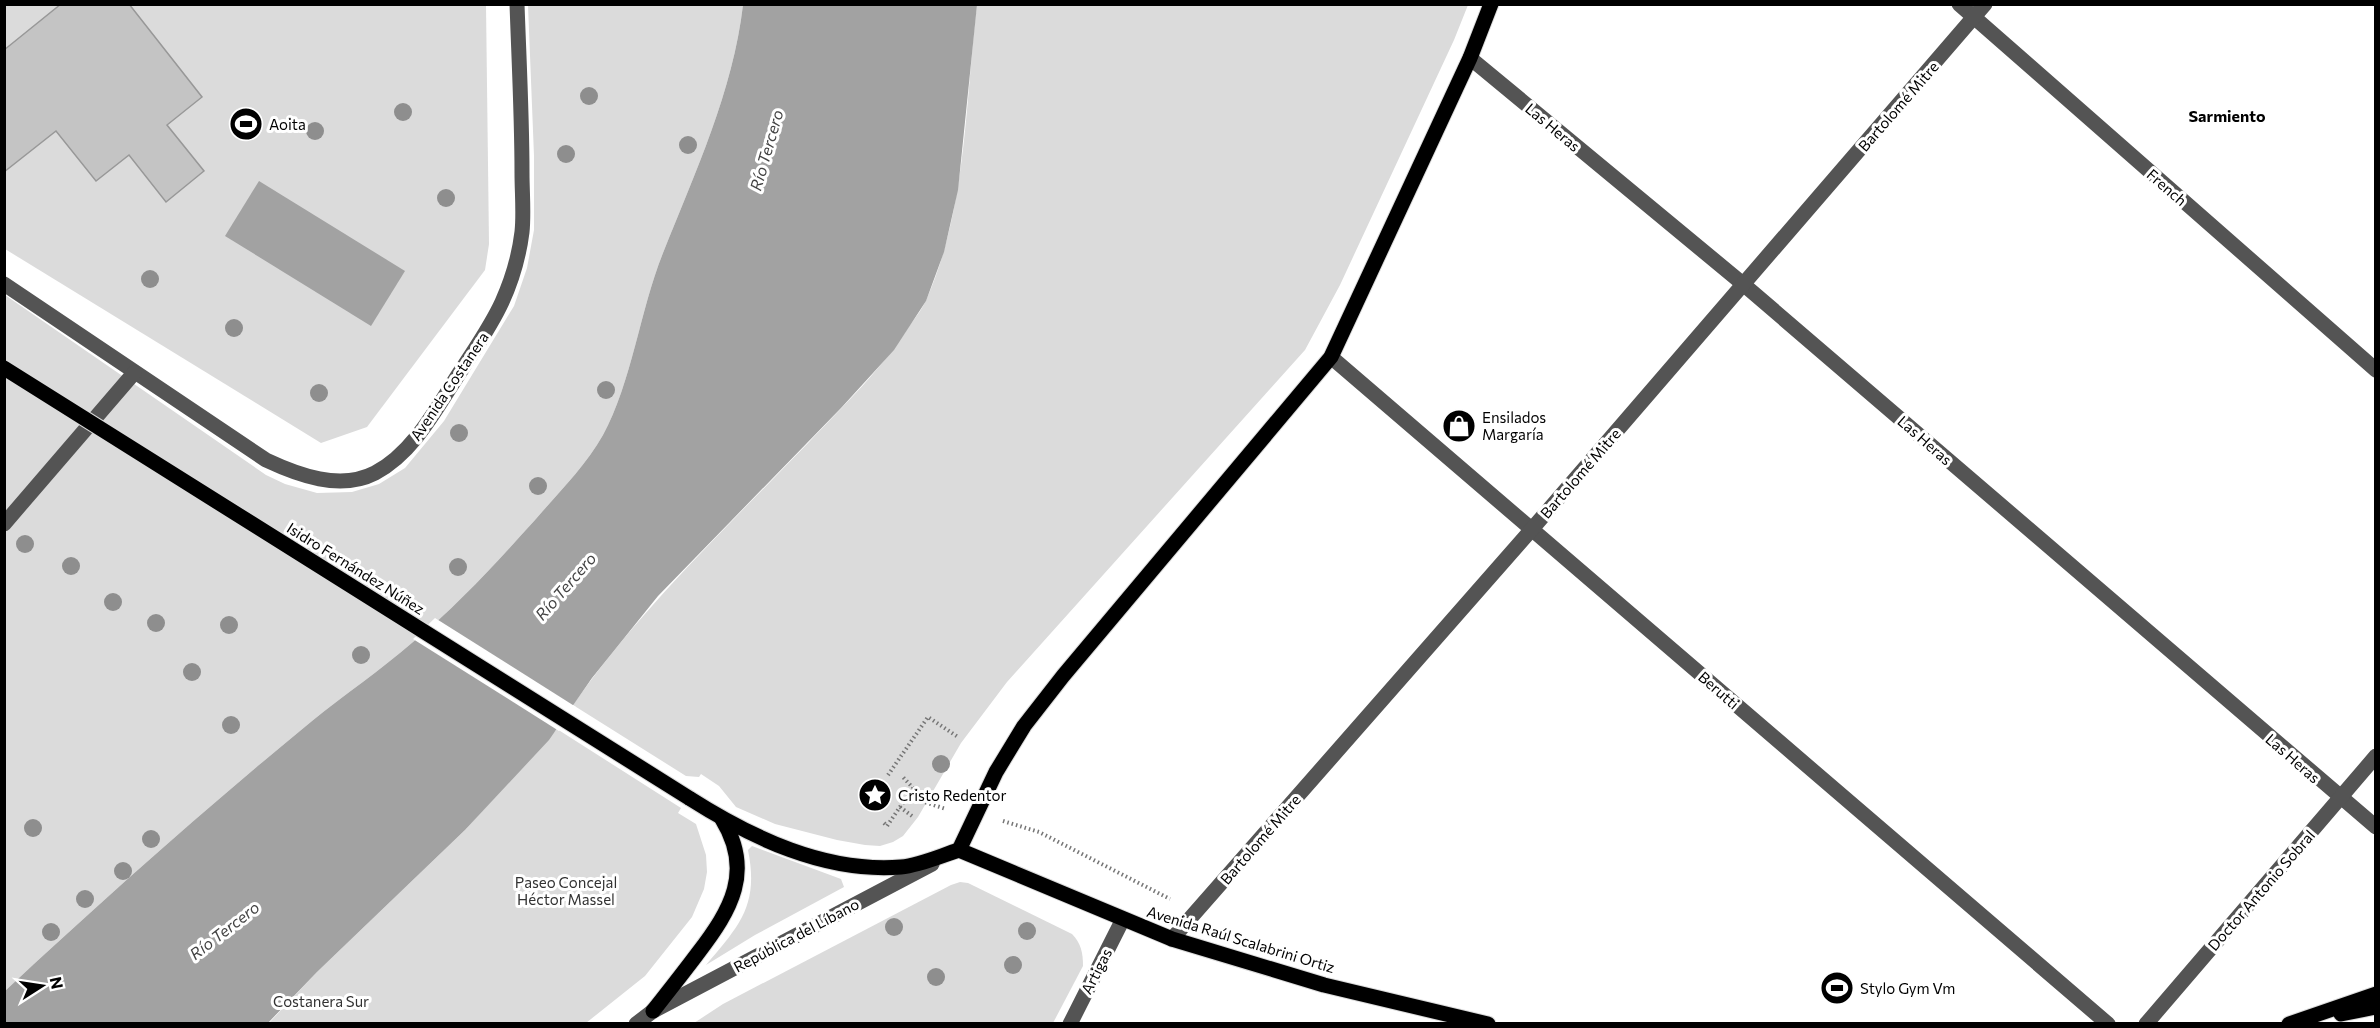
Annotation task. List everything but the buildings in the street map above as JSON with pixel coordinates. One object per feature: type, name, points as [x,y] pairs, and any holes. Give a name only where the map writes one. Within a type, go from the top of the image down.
[{"type":"main road","points":[[722,819],[754,836],[786,848],[849,865],[903,867],[959,850],[996,772],[1024,726],[1063,676],[1331,357],[1470,58],[1491,4]]},
{"type":"main road","name":"Isidro Fernández Núñez","points":[[4,368],[722,819]]},
{"type":"main road","points":[[653,1011],[710,937],[734,896],[738,861],[729,831],[722,819]]},
{"type":"main road","name":"Avenida Raúl Scalabrini Ortiz","points":[[959,850],[1172,939],[1324,985],[1488,1023]]},
{"type":"main road","points":[[2290,1023],[2376,994]]},
{"type":"main road","points":[[2290,1023],[2376,1007]]},
{"type":"street","name":"Avenida Costanera","points":[[4,284],[266,460],[286,470],[330,480],[351,479],[374,473],[395,459],[412,442],[433,414],[490,325],[516,264],[522,230],[517,4]]},
{"type":"street","name":"French","points":[[1959,4],[2376,370]]},
{"type":"street","name":"Bartolomé Mitre","points":[[1172,939],[1532,529],[1985,4]]},
{"type":"street","name":"Las Heras","points":[[1470,58],[1743,284],[2340,799],[2376,827]]},
{"type":"street","name":"Berutti","points":[[1331,357],[2108,1023]]},
{"type":"street","points":[[4,524],[134,373]]},
{"type":"street","name":"Doctor Antonio Sobral","points":[[2146,1023],[2376,756]]},
{"type":"street","name":"República del Líbano","points":[[636,1023],[653,1011],[959,850]]},
{"type":"street","name":"Artigas","points":[[1070,1023],[1123,920]]},
{"type":"path","points":[[888,775],[928,717],[958,737]]},
{"type":"path","points":[[884,823],[887,825],[913,788],[902,776]]},
{"type":"path","points":[[921,801],[973,818],[1004,821],[1039,832],[1195,912]]},
{"type":"path","points":[[900,807],[912,816]]},
{"type":"green space","name":"Aoita","points":[[4,5],[486,5],[489,244],[485,270],[367,427],[321,443],[5,249]]},
{"type":"green space","points":[[528,5],[743,5],[731,69],[722,100],[655,275],[629,369],[603,435],[562,490],[491,568],[446,613],[234,786],[118,887],[5,991],[5,295],[266,475],[285,484],[317,493],[352,492],[379,484],[405,468],[444,421],[514,306],[527,268],[534,230],[534,156]]},
{"type":"green space","points":[[977,5],[1468,5],[1454,40],[1340,285],[1305,350],[1007,682],[961,743],[918,817],[903,836],[880,846],[865,845],[775,824],[736,807],[719,786],[701,774],[699,777],[686,776],[573,705],[599,669],[656,602],[875,372],[924,305],[940,263],[957,191]]},
{"type":"green space","name":"Paseo Concejal Héctor Massel","points":[[557,729],[681,808],[678,813],[696,824],[706,855],[707,872],[704,889],[692,917],[645,976],[586,1023],[268,1024],[317,972],[465,830]]},
{"type":"green space","points":[[752,846],[841,879],[844,887],[755,935],[706,965],[737,926],[744,913],[751,886],[748,850]]},
{"type":"green space","points":[[960,882],[968,883],[1072,934],[1078,941],[1083,966],[1053,1023],[694,1023],[723,1004]]},
{"type":"water","name":"Río Tercero","points":[[743,5],[977,5],[958,190],[944,252],[926,301],[894,350],[842,407],[658,596],[592,678],[549,740],[465,830],[317,972],[268,1023],[5,1024],[5,991],[118,887],[234,786],[446,613],[506,552],[588,458],[613,414],[629,369],[655,275],[722,100],[731,69]]},
{"type":"water","points":[[259,181],[405,271],[371,326],[225,236]]},
{"type":"pier","points":[[435,618],[576,707],[559,731],[413,639]]},
{"type":"place","name":"Aoita","points":[[246,124]]},
{"type":"place","name":"Ensilados Margaría","points":[[1459,426]]},
{"type":"place","name":"Cristo Redentor","points":[[875,795]]},
{"type":"place","name":"Stylo Gym Vm","points":[[1837,988]]},
{"type":"district","name":"Sarmiento","points":[[2227,115]]},
{"type":"park label","name":"Costanera Sur","points":[[321,1001]]}]
